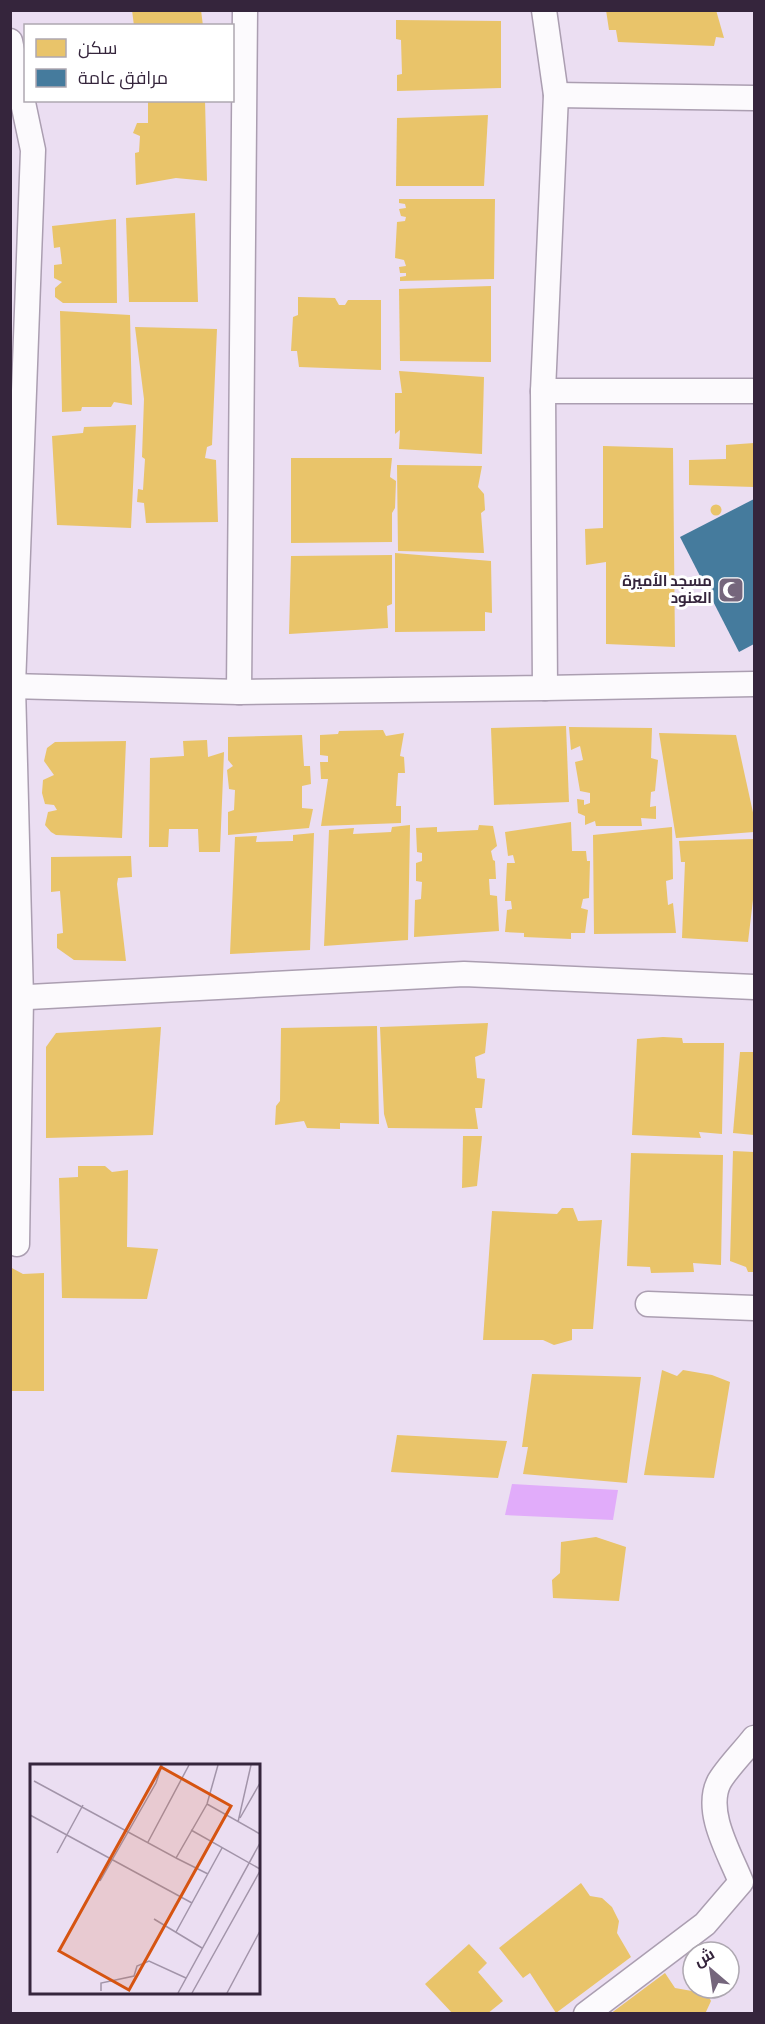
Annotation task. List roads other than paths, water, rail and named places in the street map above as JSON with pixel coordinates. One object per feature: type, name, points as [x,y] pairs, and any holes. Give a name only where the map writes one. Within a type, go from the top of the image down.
[{"type":"street","points":[[239,692],[245,10]]},
{"type":"street","points":[[544,10],[556,95],[543,391],[545,688]]},
{"type":"street","points":[[10,41],[33,150],[12,686],[16,1244]]},
{"type":"street","points":[[556,95],[754,98]]},
{"type":"street","points":[[543,391],[754,391]]},
{"type":"street","points":[[12,686],[239,692],[754,684]]},
{"type":"street","points":[[16,998],[464,974],[754,987]]},
{"type":"street","points":[[648,1304],[754,1308]]},
{"type":"street","points":[[586,2013],[705,1924],[741,1881],[716,1821],[713,1803],[719,1782],[754,1738]]},
{"type":"place","name":"مسجد الأميرة العنود","points":[[731,590]]}]
